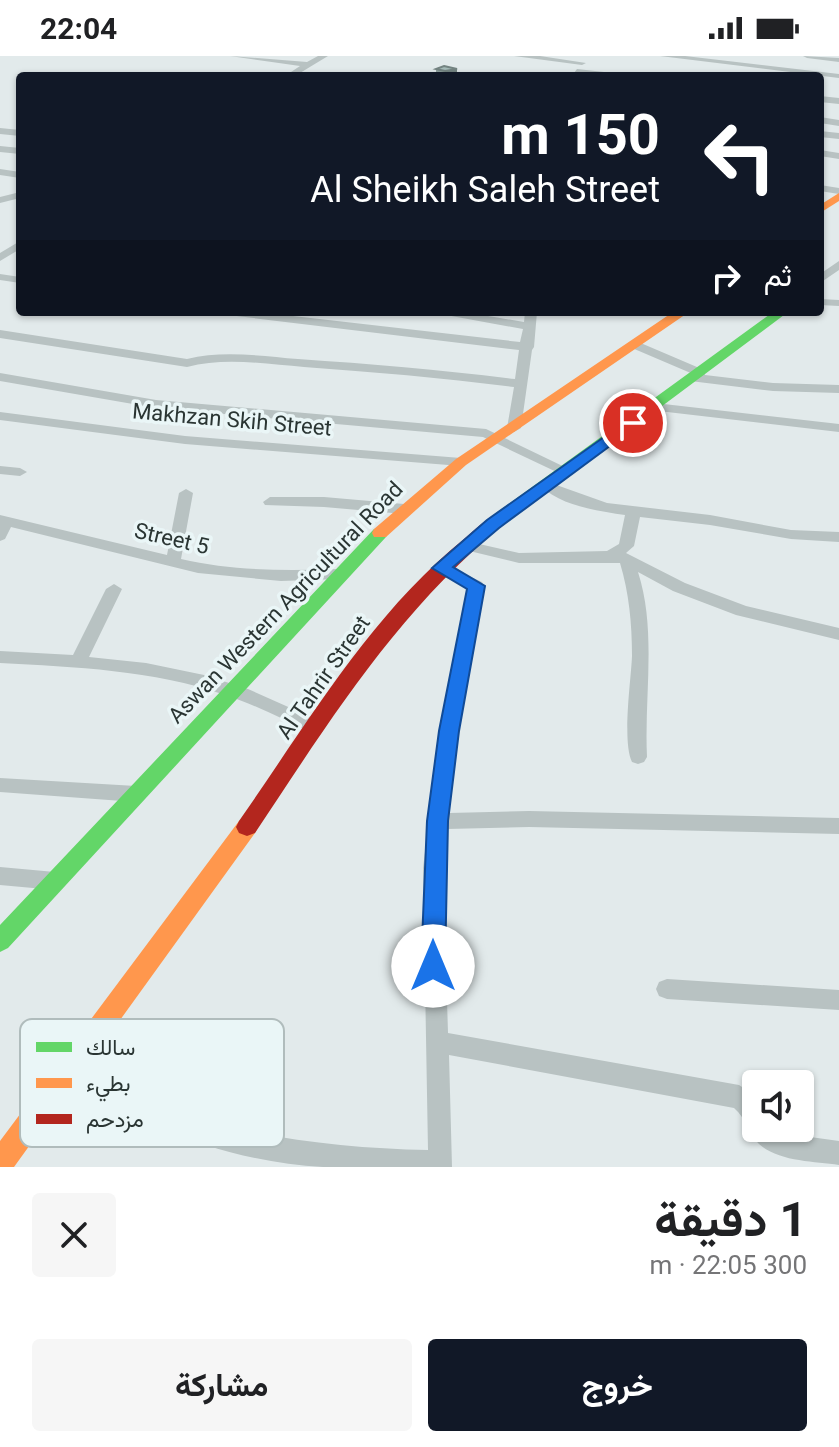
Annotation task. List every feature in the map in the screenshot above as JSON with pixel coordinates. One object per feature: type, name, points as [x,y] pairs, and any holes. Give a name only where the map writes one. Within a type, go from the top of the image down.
[{"type":"street","points":[[234,56],[309,65]]},
{"type":"street","points":[[297,72],[324,56]]},
{"type":"street","points":[[518,56],[605,72]]},
{"type":"street","points":[[664,56],[804,72]]},
{"type":"street","points":[[807,56],[839,60]]},
{"type":"street","points":[[824,206],[839,193]]},
{"type":"street","points":[[262,316],[528,347]]},
{"type":"street","points":[[468,316],[529,327]]},
{"type":"street","points":[[507,433],[522,384],[530,316]]},
{"type":"street","name":"Aswan Western Agricultural Road","points":[[0,941],[338,574],[404,509],[461,462],[676,316]]},
{"type":"street","name":"Al Tahrir Street","points":[[109,1019],[380,636],[440,568],[776,316]]},
{"type":"street","points":[[0,334],[187,363],[205,358],[260,360],[419,371],[522,384]]},
{"type":"street","points":[[636,345],[697,375],[773,387],[839,389]]},
{"type":"street","points":[[0,377],[156,404],[507,433],[568,472]]},
{"type":"street","points":[[655,407],[839,428]]},
{"type":"street","name":"Makhzan Skih Street","points":[[0,416],[171,439],[461,462]]},
{"type":"street","points":[[0,470],[20,472]]},
{"type":"street","points":[[548,486],[582,503],[633,514],[699,518],[839,537]]},
{"type":"street","points":[[173,562],[186,493]]},
{"type":"street","points":[[270,502],[338,503],[404,509]]},
{"type":"street","points":[[619,557],[626,546],[633,514]]},
{"type":"street","points":[[0,536],[4,521]]},
{"type":"street","name":"Street 5","points":[[4,521],[173,562],[252,574],[338,574]]},
{"type":"street","points":[[466,546],[519,558],[619,557],[679,587],[742,611],[839,634]]},
{"type":"street","points":[[619,557],[638,594],[641,620],[636,693],[638,757]]},
{"type":"street","points":[[261,1147],[324,1158],[440,1164],[433,868],[449,731],[476,586],[440,568]]},
{"type":"street","points":[[78,663],[114,589]]},
{"type":"street","points":[[0,657],[156,673],[231,690],[316,727]]},
{"type":"street","points":[[0,785],[136,794]]},
{"type":"street","points":[[437,821],[529,819],[839,826]]},
{"type":"street","points":[[0,876],[55,881]]},
{"type":"street","points":[[667,989],[839,1000]]},
{"type":"street","points":[[436,1042],[742,1100]]},
{"type":"street","name":"Al Tahrir Street","points":[[0,1163],[20,1137]]},
{"type":"street","points":[[781,1142],[839,1153]]},
{"type":"building","points":[[444,66],[457,69],[436,69]]},
{"type":"traffic: fast","points":[[498,520],[776,316]]},
{"type":"traffic: fast","points":[[0,941],[380,533]]},
{"type":"traffic: slow","points":[[824,207],[839,196]]},
{"type":"traffic: slow","points":[[380,533],[461,462],[676,316]]},
{"type":"traffic: slow","points":[[106,1019],[247,827]]},
{"type":"traffic: slow","points":[[0,1163],[20,1136]]},
{"type":"traffic: jam","points":[[247,827],[331,703],[391,624],[424,586],[498,520]]},
{"type":"route","points":[[433,966],[433,868],[437,821],[449,731],[476,586],[472,581],[440,568],[493,524],[633,423]]}]
